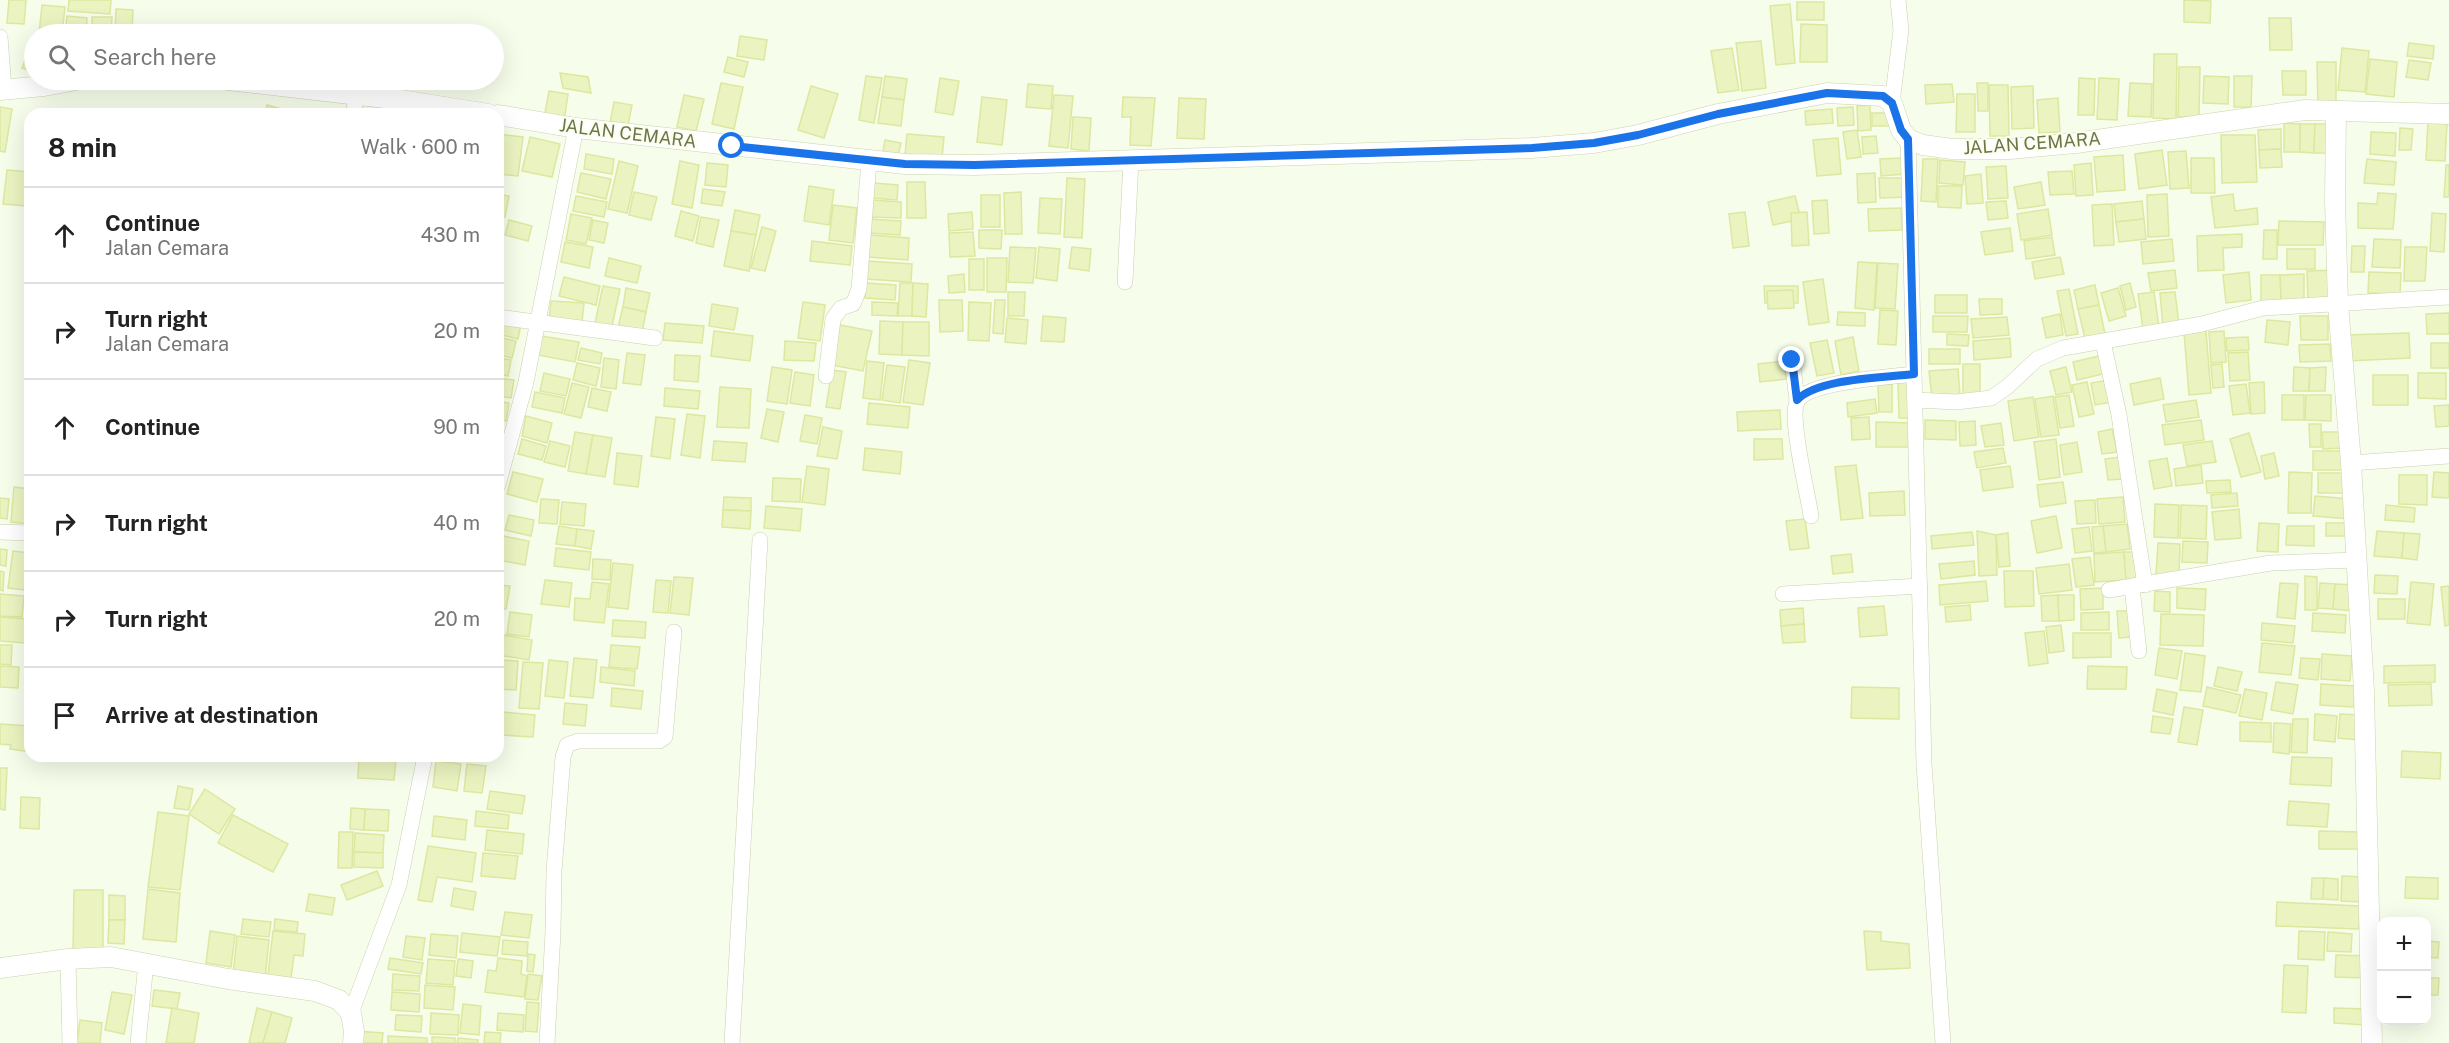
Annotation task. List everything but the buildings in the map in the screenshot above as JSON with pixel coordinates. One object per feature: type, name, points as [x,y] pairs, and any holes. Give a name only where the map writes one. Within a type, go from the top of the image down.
[{"type":"street","points":[[1898,0],[1901,30],[1892,103],[1901,130],[1908,139],[1924,764],[1943,1043]]},
{"type":"street","points":[[0,37],[2,90],[24,88]]},
{"type":"street","points":[[281,90],[355,104],[409,108]]},
{"type":"street","name":"JALAN CEMARA","points":[[504,117],[576,128],[869,161],[975,165],[1542,147],[1594,143],[1638,135],[1718,114],[1827,93],[1883,96],[1892,103]]},
{"type":"street","name":"JALAN CEMARA","points":[[1908,139],[1923,145],[1952,148],[2010,149],[2076,143],[2276,112],[2305,110],[2449,114]]},
{"type":"street","points":[[2336,112],[2335,201],[2338,304],[2351,464],[2364,691],[2372,1043]]},
{"type":"street","points":[[504,463],[526,382],[576,128]]},
{"type":"street","points":[[1125,282],[1131,160]]},
{"type":"street","points":[[826,376],[833,319],[840,308],[853,304],[859,289],[869,161]]},
{"type":"street","points":[[1915,400],[1956,402],[1991,398],[2007,387],[2037,359],[2063,348],[2202,324],[2263,308],[2449,297]]},
{"type":"street","points":[[504,318],[655,338]]},
{"type":"street","points":[[2103,342],[2120,415],[2138,586],[2139,651]]},
{"type":"street","points":[[1792,360],[1797,400],[1796,423],[1811,516]]},
{"type":"street","points":[[1797,400],[1803,394],[1823,387],[1914,374]]},
{"type":"street","points":[[2351,464],[2449,456]]},
{"type":"street","points":[[0,532],[24,533]]},
{"type":"street","points":[[732,1043],[760,540]]},
{"type":"street","points":[[2109,590],[2271,563],[2356,560]]},
{"type":"street","points":[[1783,594],[1920,586]]},
{"type":"street","points":[[547,1043],[554,871],[563,757],[567,745],[578,741],[658,741],[665,737],[674,632]]},
{"type":"street","points":[[353,1043],[351,1012],[399,885],[424,762]]},
{"type":"street","points":[[0,968],[68,959],[111,957],[228,979],[315,991],[339,1000],[351,1012]]},
{"type":"street","points":[[68,959],[70,1043]]},
{"type":"street","points":[[138,1043],[146,963]]},
{"type":"route","points":[[732,146],[905,164],[975,165],[1532,148],[1594,143],[1638,135],[1673,124],[1827,93],[1883,96],[1892,103],[1901,130],[1908,139],[1914,374],[1823,387],[1803,394],[1797,400],[1792,360]]}]
